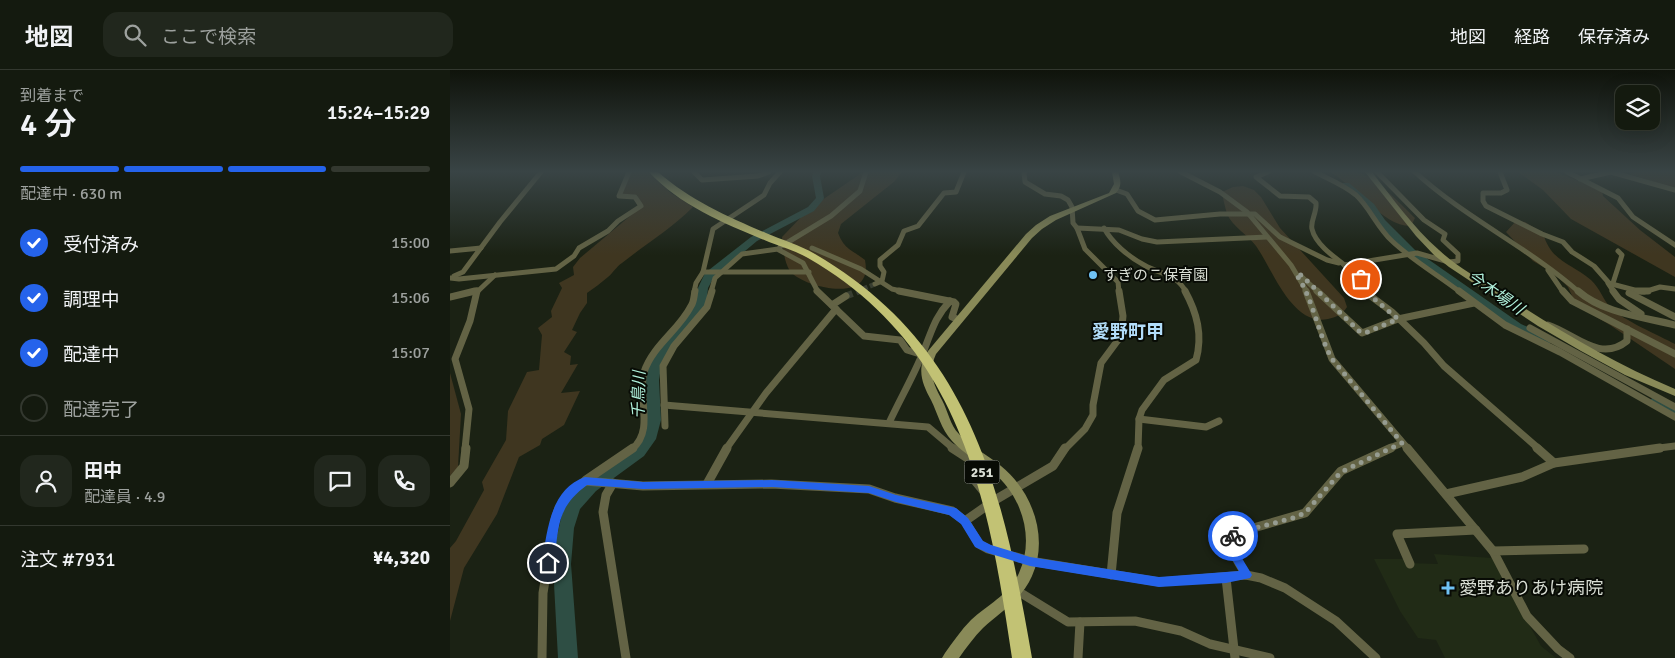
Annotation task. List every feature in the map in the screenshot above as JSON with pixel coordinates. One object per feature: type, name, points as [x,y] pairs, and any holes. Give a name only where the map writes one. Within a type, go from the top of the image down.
[{"type":"highway","points":[[689,199],[705,208]]},
{"type":"highway","points":[[694,199],[705,208]]},
{"type":"highway","name":"251","points":[[705,208],[784,247],[828,265],[862,289],[912,339],[948,393],[980,465],[995,512],[1022,658]]},
{"type":"highway","name":"251","points":[[1015,620],[1015,658]]},
{"type":"street","points":[[450,278],[463,272],[519,199]]},
{"type":"street","points":[[450,278],[556,269],[574,256],[579,248],[608,232],[618,221],[641,206],[637,199]]},
{"type":"street","points":[[542,658],[543,593],[555,520],[559,508],[569,493],[633,448],[640,440],[643,426],[642,384],[649,358],[689,311],[696,283],[704,272],[713,229],[757,199]]},
{"type":"street","points":[[849,199],[831,216],[784,247],[780,252],[803,262],[816,290],[864,336],[900,340],[907,350],[920,354]]},
{"type":"street","points":[[882,281],[884,272],[880,266],[880,260],[898,245],[904,231],[918,226],[939,199]]},
{"type":"street","points":[[965,521],[995,500],[1053,466],[1066,446],[1085,429],[1093,415],[1093,405],[1101,363],[1121,336],[1123,316],[1118,282],[1085,249],[1078,228],[1073,223],[1072,210],[1066,199]]},
{"type":"street","points":[[950,658],[976,626],[1016,590],[1025,575],[1030,561],[1031,522],[1026,505],[1016,488],[1001,472],[953,435],[927,382],[925,364],[931,353],[1029,236],[1053,218],[1100,199]]},
{"type":"street","points":[[1130,199],[1134,207],[1148,218],[1156,220],[1247,212],[1258,215],[1271,230],[1285,240],[1327,260],[1343,264],[1412,254],[1457,262],[1459,256],[1444,242],[1445,234],[1424,220],[1404,199]]},
{"type":"street","points":[[1231,199],[1247,212],[1266,237],[1289,261],[1303,284],[1325,346],[1332,359],[1493,551],[1527,616],[1558,649],[1570,658]]},
{"type":"street","points":[[1312,199],[1316,203],[1317,212],[1312,230],[1328,253],[1361,279],[1372,297],[1424,343],[1444,366],[1554,463]]},
{"type":"street","points":[[1360,199],[1377,225],[1392,241],[1505,325],[1527,331],[1675,407]]},
{"type":"street","points":[[1390,199],[1413,228],[1449,262],[1544,326],[1618,368],[1675,394]]},
{"type":"street","points":[[1447,199],[1559,274],[1591,300],[1606,308],[1675,325]]},
{"type":"street","points":[[1483,199],[1486,206],[1538,232],[1563,242],[1572,252],[1594,266],[1611,283],[1643,292],[1660,287],[1675,288]]},
{"type":"street","points":[[1619,199],[1633,217],[1675,245]]},
{"type":"street","points":[[1078,228],[1119,230],[1142,239],[1157,242],[1266,237]]},
{"type":"street","points":[[1104,228],[1110,239],[1143,265],[1179,280],[1196,314],[1199,334],[1199,354],[1196,360],[1164,380],[1145,405],[1139,419],[1138,453],[1117,513],[1111,575]]},
{"type":"street","points":[[1508,241],[1510,245],[1550,272],[1565,296],[1572,301],[1675,354]]},
{"type":"street","points":[[665,426],[663,366],[674,346],[707,307],[713,282],[717,274],[742,254],[784,247]]},
{"type":"street","points":[[450,252],[481,248]]},
{"type":"street","points":[[812,248],[861,269],[892,289],[950,301],[956,304],[952,317],[959,320]]},
{"type":"street","points":[[1618,250],[1622,255],[1618,260],[1619,266],[1608,286],[1619,299],[1645,318]]},
{"type":"street","points":[[704,272],[717,274],[808,272]]},
{"type":"street","points":[[1296,274],[1301,275],[1362,333],[1398,319],[1474,303]]},
{"type":"street","points":[[450,297],[477,290],[495,275]]},
{"type":"street","points":[[875,284],[882,281]]},
{"type":"street","points":[[1624,288],[1639,299],[1675,317]]},
{"type":"street","points":[[450,483],[464,466],[469,409],[455,359],[470,321],[477,290]]},
{"type":"street","points":[[707,484],[722,452],[750,412],[834,307],[846,296]]},
{"type":"street","points":[[889,423],[929,337],[932,326],[940,312],[950,301]]},
{"type":"street","points":[[1527,331],[1531,317]]},
{"type":"street","points":[[1544,326],[1557,328],[1589,345],[1606,350],[1614,350],[1625,344],[1627,342],[1627,330]]},
{"type":"street","points":[[1527,331],[1560,352],[1675,417]]},
{"type":"street","points":[[664,405],[922,426],[934,431],[950,447],[968,459],[978,487],[995,500]]},
{"type":"street","points":[[1139,419],[1206,426],[1219,421]]},
{"type":"street","points":[[1246,575],[1230,541],[1236,533],[1305,513],[1341,472],[1402,443]]},
{"type":"street","points":[[1446,494],[1522,477],[1554,463],[1675,446]]},
{"type":"street","points":[[587,481],[643,486],[772,484],[869,490],[952,511],[965,521],[979,544],[988,549],[1030,561],[1159,582],[1246,575],[1261,578],[1285,588],[1312,605],[1358,640],[1376,658]]},
{"type":"street","points":[[609,483],[603,512],[626,658]]},
{"type":"street","points":[[1410,564],[1397,534],[1476,530]]},
{"type":"street","points":[[1493,551],[1584,549]]},
{"type":"street","points":[[1226,578],[1235,654]]},
{"type":"street","points":[[1016,590],[1068,622],[1135,621],[1180,631],[1235,654],[1270,658]]},
{"type":"street","points":[[1078,658],[1080,622]]},
{"type":"shaded area","points":[[639,199],[681,199],[693,207],[587,293],[587,303],[572,330],[577,332],[564,352],[571,356],[570,365],[578,364],[561,393],[580,391],[564,425],[542,439],[540,445],[519,457],[497,514],[464,568],[450,621],[450,548],[456,541],[484,490],[482,482],[506,440],[508,411],[527,372],[539,370],[542,335],[538,328],[552,317],[551,311],[562,288],[559,283],[574,275],[573,267],[580,258],[642,206]]},
{"type":"shaded area","points":[[823,199],[872,199],[841,224],[838,233],[843,243],[849,249],[865,260],[866,272],[863,279],[857,285],[839,289],[827,288],[805,281],[790,271],[784,255],[782,237],[809,209]]},
{"type":"shaded area","points":[[1224,199],[1262,199],[1280,228],[1344,298],[1347,307],[1345,310],[1341,314],[1328,319],[1315,319],[1304,314],[1284,294],[1256,246],[1233,223],[1227,214]]},
{"type":"shaded area","points":[[1364,199],[1396,199],[1415,218],[1411,226],[1390,220]]},
{"type":"shaded area","points":[[1552,199],[1607,199],[1640,230],[1675,257],[1675,277],[1571,219]]},
{"type":"shaded area","points":[[1516,221],[1525,222],[1543,233],[1556,256],[1591,280],[1608,305],[1616,312],[1675,344],[1675,369],[1586,311],[1573,298],[1568,287],[1555,274],[1533,261],[1506,232]]},
{"type":"shaded area","points":[[450,373],[461,414],[458,467],[450,476]]},
{"type":"shaded area","name":"愛野ありあけ病院","points":[[1434,554],[1492,558],[1541,646],[1556,658],[1445,658],[1436,640],[1418,638],[1400,611],[1374,559],[1405,559],[1407,563],[1438,564]]},
{"type":"waterway","name":"千鳥川","points":[[568,658],[563,564],[566,528],[572,510],[587,490],[632,458],[645,446],[654,420],[653,380],[656,360],[700,308],[703,288],[709,275],[754,239],[811,209],[819,199]]},
{"type":"waterway","name":"今木場川","points":[[1363,199],[1371,206],[1381,222],[1411,252],[1517,326],[1546,340]]},
{"type":"waterway","name":"今木場川","points":[[1657,401],[1675,411]]},
{"type":"tunnel","points":[[856,292],[875,284]]},
{"type":"tunnel","points":[[846,296],[859,291]]},
{"type":"way so far","points":[[1233,536],[1236,533],[1305,513],[1341,472],[1402,443],[1332,359],[1325,346],[1303,284],[1296,274],[1301,275],[1362,333],[1398,319],[1372,297],[1361,279]]},
{"type":"place","name":"すぎのこ保育園","points":[[1093,275]]},
{"type":"place","name":"愛野ありあけ病院","points":[[1448,588]]},
{"type":"district","name":"愛野町甲","points":[[1128,332]]},
{"type":"route","points":[[548,563],[555,520],[559,508],[569,493],[585,481],[643,486],[772,484],[830,486],[869,490],[952,511],[965,521],[979,544],[988,549],[1030,561],[1159,582],[1246,575],[1232,548],[1230,541],[1233,536]]}]
